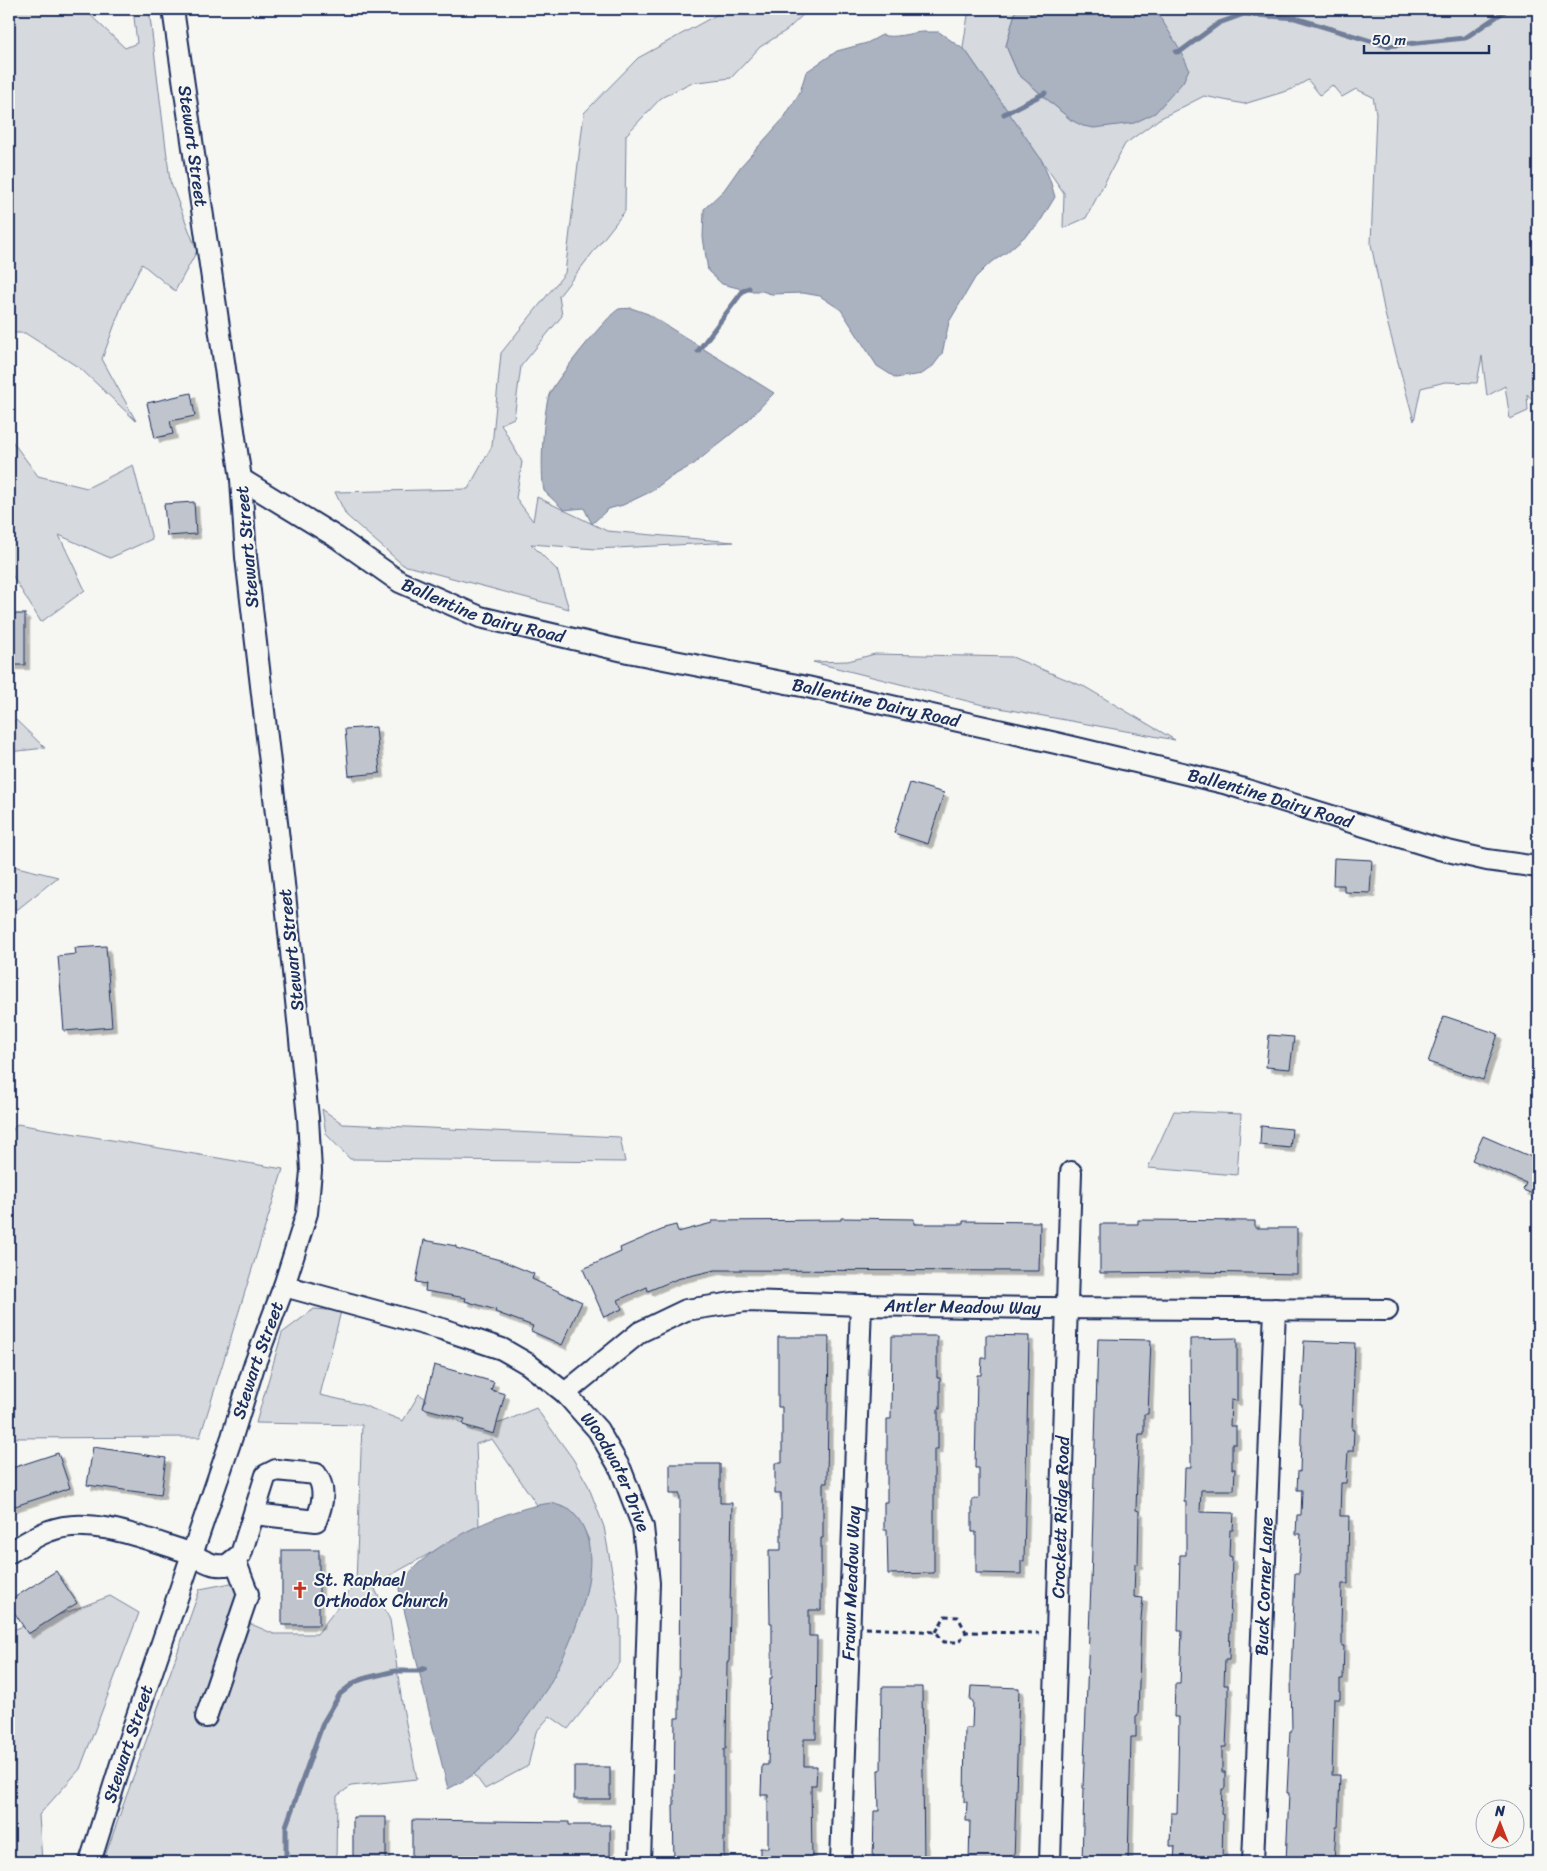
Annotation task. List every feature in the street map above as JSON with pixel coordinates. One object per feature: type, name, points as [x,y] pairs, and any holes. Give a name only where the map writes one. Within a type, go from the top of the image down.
[{"type":"street","name":"Stewart Street","points":[[90,1862],[232,1438],[254,1366],[284,1286],[307,1214],[311,1171],[308,1118],[285,892],[246,557],[241,479],[173,9]]},
{"type":"street","name":"Ballentine Dairy Road","points":[[241,479],[336,537],[400,582],[480,617],[628,652],[807,687],[1074,747],[1224,783],[1439,849],[1487,860],[1538,867]]},
{"type":"street","name":"Crockett Ridge Road","points":[[1050,1862],[1071,1172]]},
{"type":"street","name":"Woodwater Drive","points":[[284,1286],[442,1329],[502,1349],[528,1364],[565,1393],[598,1430],[621,1470],[643,1526],[649,1583],[640,1862]]},
{"type":"street","name":"Antler Meadow Way","points":[[565,1393],[640,1332],[686,1310],[746,1301],[1067,1308],[1387,1310]]},
{"type":"street","name":"Frawn Meadow Way","points":[[841,1862],[861,1305]]},
{"type":"street","name":"Buck Corner Lane","points":[[1253,1862],[1275,1309]]},
{"type":"street","points":[[9,1554],[50,1530],[82,1526],[124,1531],[192,1554],[213,1565],[227,1565],[241,1554],[254,1514]]},
{"type":"street","points":[[206,1717],[248,1594],[235,1560]]},
{"type":"path","points":[[936,1632],[945,1616],[958,1617],[966,1632]]},
{"type":"path","points":[[864,1628],[936,1632],[944,1642],[960,1642],[966,1632]]},
{"type":"path","points":[[966,1632],[1039,1633]]},
{"type":"shaded area","points":[[9,9],[84,9],[125,48],[137,43],[133,9],[149,9],[170,181],[197,251],[175,291],[142,264],[122,305],[102,359],[136,421],[81,369],[25,333],[9,333]]},
{"type":"shaded area","points":[[727,9],[809,9],[787,30],[760,47],[731,78],[690,83],[661,98],[626,135],[625,211],[559,296],[562,316],[521,366],[514,418],[501,424],[522,462],[516,498],[533,521],[537,497],[607,531],[734,542],[596,549],[531,544],[557,570],[569,609],[403,565],[346,515],[335,492],[468,489],[492,446],[501,353],[565,273],[584,113],[638,58]]},
{"type":"shaded area","points":[[969,9],[1016,9],[1006,46],[1018,74],[1071,120],[1150,9],[1538,9],[1538,406],[1527,394],[1528,411],[1510,419],[1505,386],[1487,396],[1482,356],[1477,383],[1445,382],[1421,388],[1414,421],[1385,314],[1371,244],[1376,113],[1373,97],[1356,89],[1342,97],[1332,85],[1320,95],[1308,80],[1290,90],[1244,104],[1204,96],[1159,119],[1125,144],[1086,218],[1063,228],[1064,193],[963,47]]},
{"type":"shaded area","points":[[1016,9],[1155,9],[1181,51],[1189,69],[1183,82],[1155,113],[1134,123],[1094,128],[1083,126],[1071,120],[1018,74],[1006,46]]},
{"type":"shaded area","points":[[922,32],[939,32],[966,51],[1041,159],[1055,197],[1038,225],[1007,252],[989,264],[975,278],[949,322],[942,354],[933,366],[922,374],[896,378],[877,366],[841,310],[820,296],[803,293],[771,294],[762,291],[743,291],[722,284],[708,271],[703,237],[704,209],[724,190],[741,166],[784,118],[800,92],[806,72],[837,51],[867,43],[882,35],[897,36]]},
{"type":"shaded area","points":[[631,308],[648,314],[774,393],[747,421],[694,464],[669,478],[652,491],[623,505],[608,509],[592,524],[584,508],[564,510],[544,491],[542,457],[547,404],[553,388],[570,364],[613,313],[619,309]]},
{"type":"shaded area","points":[[9,437],[38,476],[87,488],[133,465],[152,539],[110,558],[59,535],[85,590],[41,622],[9,570]]},
{"type":"shaded area","points":[[875,654],[1012,657],[1085,687],[1175,740],[983,705],[813,662],[848,661]]},
{"type":"shaded area","points":[[16,720],[45,748],[9,752],[9,724]]},
{"type":"shaded area","points":[[9,865],[58,877],[18,909],[9,909]]},
{"type":"shaded area","points":[[322,1109],[343,1124],[620,1137],[625,1162],[350,1159],[326,1134]]},
{"type":"shaded area","points":[[1174,1111],[1241,1114],[1237,1175],[1148,1168]]},
{"type":"shaded area","points":[[17,1124],[283,1169],[200,1437],[9,1438],[9,1135]]},
{"type":"shaded area","points":[[314,1309],[341,1311],[320,1395],[360,1404],[403,1421],[419,1394],[472,1430],[503,1422],[536,1408],[573,1459],[588,1485],[604,1527],[620,1616],[620,1663],[568,1729],[550,1716],[536,1732],[528,1766],[485,1789],[474,1774],[514,1734],[589,1540],[580,1523],[570,1512],[557,1506],[537,1505],[492,1439],[476,1444],[479,1526],[373,1585],[390,1620],[402,1703],[417,1779],[351,1786],[337,1796],[336,1862],[103,1862],[200,1589],[252,1579],[244,1621],[274,1634],[317,1634],[356,1583],[362,1425],[256,1423],[282,1333]]},
{"type":"shaded area","points":[[552,1503],[570,1510],[583,1527],[589,1548],[589,1572],[585,1597],[577,1623],[568,1647],[548,1687],[515,1733],[474,1774],[448,1789],[399,1589],[409,1573],[424,1558],[444,1544],[489,1521],[512,1512]]},
{"type":"shaded area","points":[[110,1596],[139,1613],[80,1769],[39,1815],[42,1862],[9,1862],[9,1631]]},
{"type":"building","points":[[191,393],[195,416],[170,421],[173,434],[155,438],[147,403]]},
{"type":"building","points":[[194,502],[196,534],[167,536],[164,504]]},
{"type":"building","points":[[9,614],[25,614],[25,665],[9,665]]},
{"type":"building","points":[[376,727],[380,773],[349,776],[345,729]]},
{"type":"building","points":[[910,783],[944,793],[928,844],[894,833]]},
{"type":"building","points":[[1334,858],[1372,860],[1370,893],[1344,892],[1344,885],[1333,885]]},
{"type":"building","points":[[106,946],[112,1027],[64,1031],[58,956],[76,954],[75,948]]},
{"type":"building","points":[[1444,1016],[1498,1034],[1483,1080],[1428,1062]]},
{"type":"building","points":[[1269,1035],[1294,1037],[1290,1069],[1266,1067]]},
{"type":"building","points":[[1261,1126],[1292,1129],[1290,1148],[1260,1145]]},
{"type":"building","points":[[1483,1136],[1536,1159],[1538,1154],[1538,1196],[1523,1190],[1526,1183],[1472,1160]]},
{"type":"building","points":[[841,1218],[914,1219],[914,1224],[963,1224],[963,1221],[1040,1222],[1039,1271],[715,1270],[677,1279],[648,1291],[647,1287],[618,1300],[622,1309],[604,1317],[583,1269],[621,1252],[620,1248],[664,1228],[676,1225],[678,1232],[712,1223],[712,1221],[841,1220]]},
{"type":"building","points":[[1138,1220],[1255,1221],[1255,1228],[1297,1228],[1297,1274],[1100,1273],[1100,1224],[1138,1224]]},
{"type":"building","points":[[424,1240],[456,1246],[456,1248],[500,1260],[534,1274],[532,1279],[582,1302],[562,1345],[531,1331],[533,1326],[495,1312],[496,1310],[465,1301],[466,1298],[425,1291],[426,1284],[416,1282]]},
{"type":"building","points":[[986,1335],[1029,1336],[1024,1561],[1021,1561],[1021,1574],[976,1573],[976,1532],[972,1532],[972,1499],[979,1499],[979,1468],[975,1468],[977,1375],[981,1375],[982,1358],[986,1358]]},
{"type":"building","points":[[892,1336],[937,1336],[937,1378],[940,1378],[940,1409],[938,1409],[938,1449],[934,1449],[934,1573],[888,1574],[887,1530],[884,1530],[884,1502],[887,1502],[887,1419],[891,1419]]},
{"type":"building","points":[[778,1337],[829,1337],[827,1483],[823,1483],[821,1610],[809,1610],[809,1636],[817,1636],[816,1739],[804,1739],[804,1766],[817,1766],[816,1785],[811,1785],[812,1862],[760,1862],[760,1848],[768,1848],[768,1795],[761,1795],[762,1765],[768,1765],[770,1678],[772,1678],[769,1550],[781,1550],[781,1493],[775,1493],[775,1463],[782,1463],[782,1407],[778,1407]]},
{"type":"building","points":[[1237,1338],[1237,1401],[1231,1400],[1230,1426],[1236,1426],[1236,1444],[1232,1444],[1232,1469],[1235,1469],[1234,1490],[1201,1490],[1200,1512],[1234,1513],[1233,1530],[1230,1530],[1229,1556],[1232,1557],[1229,1660],[1225,1660],[1224,1685],[1228,1685],[1228,1704],[1226,1747],[1222,1747],[1222,1772],[1225,1772],[1225,1789],[1222,1789],[1222,1862],[1174,1862],[1175,1846],[1170,1846],[1171,1813],[1177,1813],[1179,1717],[1174,1717],[1175,1684],[1180,1684],[1182,1631],[1178,1631],[1180,1555],[1186,1555],[1185,1468],[1191,1468],[1190,1339]]},
{"type":"building","points":[[1098,1339],[1151,1340],[1148,1414],[1144,1414],[1144,1434],[1139,1434],[1137,1478],[1136,1510],[1139,1511],[1138,1564],[1135,1564],[1134,1597],[1143,1598],[1138,1716],[1136,1716],[1136,1737],[1131,1737],[1128,1862],[1082,1862]]},
{"type":"building","points":[[1304,1341],[1355,1343],[1353,1451],[1348,1451],[1346,1483],[1341,1483],[1340,1516],[1349,1516],[1348,1584],[1342,1584],[1343,1679],[1340,1679],[1340,1699],[1334,1699],[1332,1775],[1340,1775],[1338,1827],[1336,1827],[1334,1862],[1286,1862],[1289,1793],[1287,1793],[1290,1731],[1292,1731],[1291,1677],[1295,1573],[1299,1573],[1301,1534],[1296,1534],[1297,1515],[1301,1515],[1302,1490],[1297,1490],[1298,1471],[1300,1472],[1302,1404],[1300,1404]]},
{"type":"building","points":[[434,1365],[494,1382],[491,1390],[505,1394],[494,1434],[463,1425],[465,1419],[423,1408]]},
{"type":"building","points":[[93,1447],[166,1458],[161,1495],[87,1485]]},
{"type":"building","points":[[58,1453],[70,1488],[9,1508],[9,1469]]},
{"type":"building","points":[[670,1464],[720,1464],[720,1503],[732,1503],[729,1662],[727,1662],[726,1749],[724,1749],[724,1862],[674,1862],[675,1718],[679,1718],[680,1494],[670,1494]]},
{"type":"building","points":[[282,1550],[319,1550],[319,1625],[282,1625]]},
{"type":"building","points":[[56,1571],[77,1603],[28,1634],[9,1601]]},
{"type":"building","points":[[971,1686],[1019,1688],[1014,1862],[969,1862],[970,1821],[966,1821],[967,1802],[964,1802],[965,1728],[972,1728],[973,1701],[970,1701]]},
{"type":"building","points":[[882,1687],[922,1687],[924,1862],[873,1862],[874,1811],[879,1811],[878,1770],[881,1770]]},
{"type":"building","points":[[574,1767],[610,1767],[610,1799],[574,1799]]},
{"type":"building","points":[[353,1817],[386,1817],[386,1862],[364,1862],[364,1859],[353,1859]]},
{"type":"building","points":[[412,1820],[569,1822],[569,1825],[610,1825],[610,1862],[412,1862]]},
{"type":"waterway","points":[[1176,52],[1181,51],[1219,23],[1244,14],[1295,18],[1387,46],[1465,38],[1508,9]]},
{"type":"waterway","points":[[1004,114],[1045,93]]},
{"type":"waterway","points":[[698,351],[743,291],[749,288]]},
{"type":"waterway","points":[[286,1862],[286,1826],[323,1723],[340,1694],[355,1682],[366,1678],[395,1671],[419,1671],[425,1668]]},
{"type":"place","name":"St. Raphael Orthodox Church","points":[[300,1590]]}]
